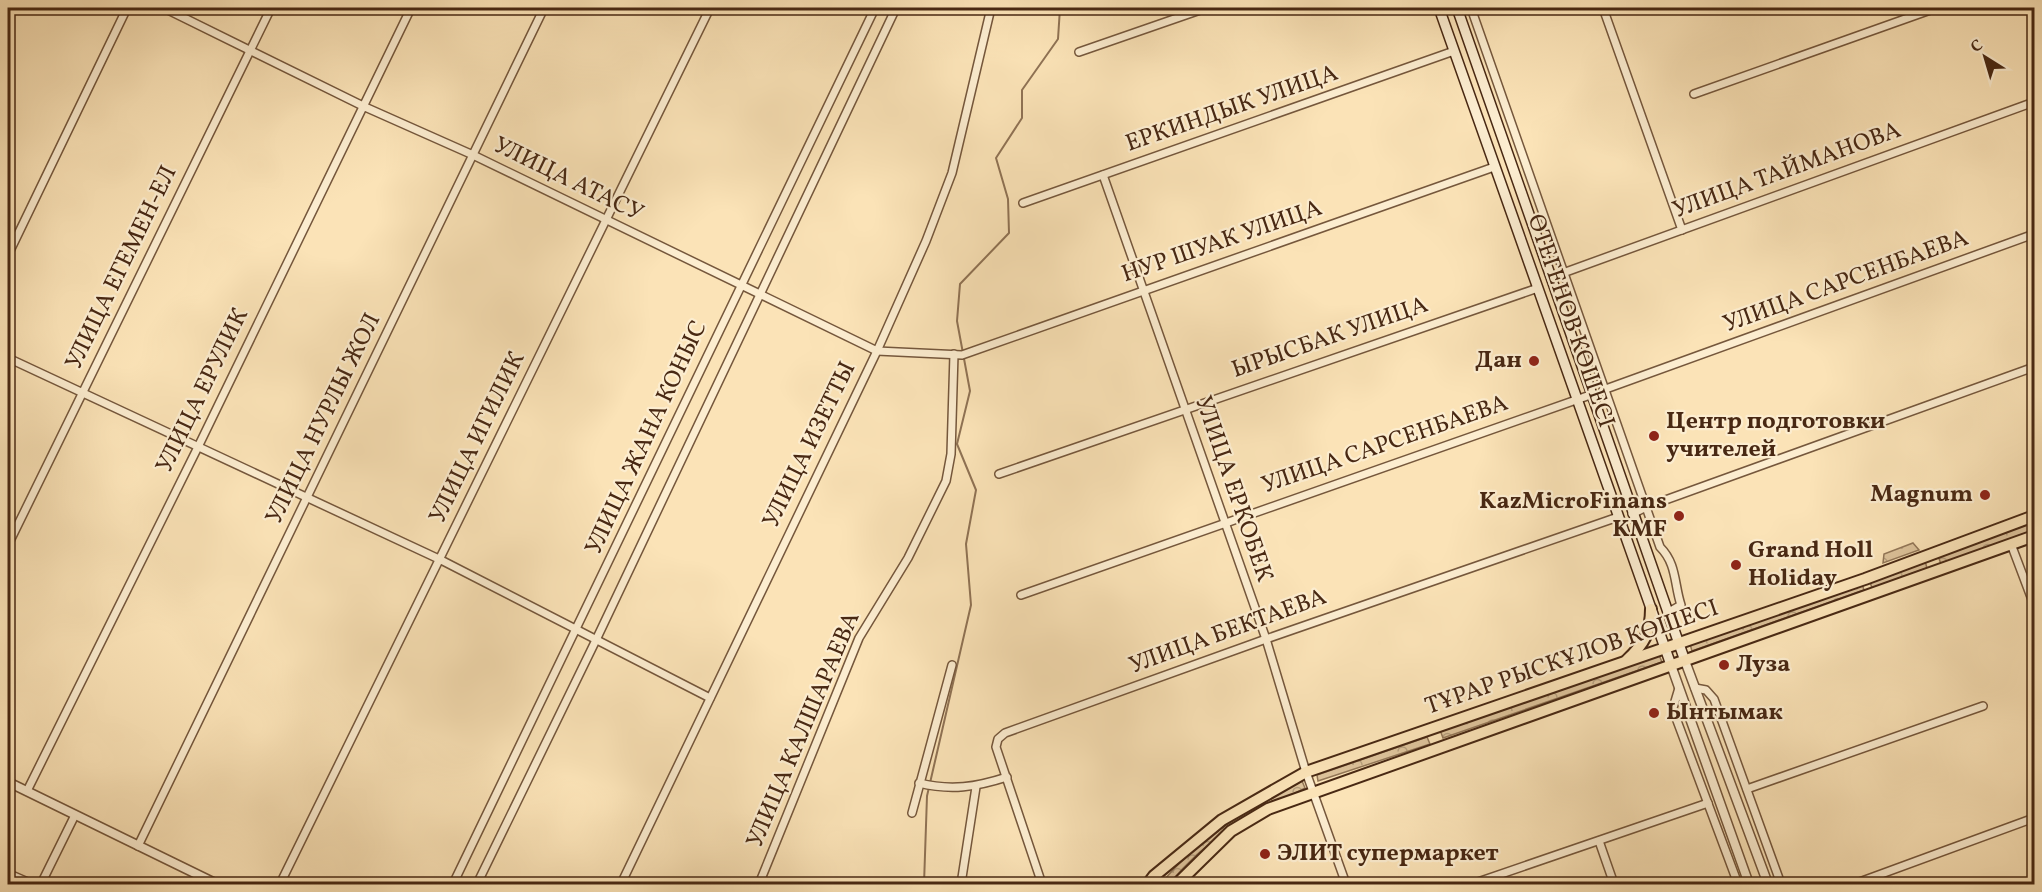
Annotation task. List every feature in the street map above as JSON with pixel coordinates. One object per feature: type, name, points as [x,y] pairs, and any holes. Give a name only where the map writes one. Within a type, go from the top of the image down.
[{"type":"main road","name":"ӨТЕГЕНОВ КӨШЕСІ","points":[[1439,8],[1671,665]]},
{"type":"main road","name":"ӨТЕГЕНОВ КӨШЕСІ","points":[[1457,8],[1685,661]]},
{"type":"main road","name":"ТҰРАР РЫСКҰЛОВ КӨШЕСІ","points":[[1148,885],[1154,876],[1222,820],[1306,772],[1865,579],[2034,516]]},
{"type":"main road","name":"ТҰРАР РЫСКҰЛОВ КӨШЕСІ","points":[[1177,885],[1231,831],[1268,809],[1313,791],[2034,536]]},
{"type":"main road","points":[[1928,556],[1935,572]]},
{"type":"main road","points":[[1865,579],[1870,595]]},
{"type":"main road","points":[[1624,662],[1646,639],[1651,627],[1651,609]]},
{"type":"main road","points":[[1430,729],[1436,748]]},
{"type":"street","points":[[8,255],[127,8]]},
{"type":"street","name":"УЛИЦА АТАСУ","points":[[164,8],[877,351],[958,355]]},
{"type":"street","name":"УЛИЦА ЕГЕМЕН-ЕЛ","points":[[8,545],[270,8]]},
{"type":"street","name":"УЛИЦА ЕРУЛИК","points":[[27,791],[198,447],[411,8]]},
{"type":"street","name":"УЛИЦА НУРЛЫ ЖОЛ","points":[[138,846],[544,8]]},
{"type":"street","name":"УЛИЦА ИГИЛИК","points":[[280,885],[710,8]]},
{"type":"street","name":"УЛИЦА ЖАНА КОНЫС","points":[[453,885],[875,8]]},
{"type":"street","name":"УЛИЦА ЖАНА КОНЫС","points":[[477,885],[896,8]]},
{"type":"street","name":"УЛИЦА ИЗЕТТЫ","points":[[621,885],[877,351],[926,241],[952,173],[991,8]]},
{"type":"street","points":[[1079,52],[1206,8]]},
{"type":"street","points":[[1471,8],[1603,390],[1660,547],[1669,556],[1677,579],[1681,605],[1667,613]]},
{"type":"street","points":[[1603,8],[1682,230]]},
{"type":"street","points":[[1694,94],[1936,8]]},
{"type":"street","name":"ЕРКИНДЫК УЛИЦА","points":[[1023,203],[1454,51]]},
{"type":"street","name":"УЛИЦА ТАЙМАНОВА","points":[[1552,277],[2034,102]]},
{"type":"street","name":"НУР ШУАК УЛИЦА","points":[[958,355],[1494,167]]},
{"type":"street","name":"УЛИЦА ЕРКОБЕК","points":[[1103,175],[1266,639],[1306,772],[1346,885]]},
{"type":"street","name":"УЛИЦА САРСЕНБАЕВА","points":[[1603,390],[2034,234]]},
{"type":"street","points":[[1530,266],[1546,259]]},
{"type":"street","name":"ЫРЫСБАК УЛИЦА","points":[[999,474],[1184,408],[1538,288]]},
{"type":"street","name":"УЛИЦА КАЛШАРАЕВА","points":[[759,885],[859,638],[908,558],[946,481],[951,454],[958,355]]},
{"type":"street","points":[[8,358],[441,560],[710,698]]},
{"type":"street","points":[[1632,514],[2034,367]]},
{"type":"street","name":"УЛИЦА САРСЕНБАЕВА","points":[[1021,595],[1593,394]]},
{"type":"street","name":"УЛИЦА БЕКТАЕВА","points":[[1042,885],[996,747],[998,739],[1005,733],[1266,639],[1618,517]]},
{"type":"street","points":[[2011,544],[2034,605]]},
{"type":"street","points":[[1685,661],[1768,885]]},
{"type":"street","points":[[912,813],[951,665]]},
{"type":"street","points":[[1671,665],[1749,885]]},
{"type":"street","points":[[1679,688],[1673,708],[1738,885]]},
{"type":"street","points":[[1695,688],[1706,690],[1714,699],[1780,885]]},
{"type":"street","points":[[1747,789],[1983,706]]},
{"type":"street","points":[[919,783],[944,789],[976,787],[1007,777]]},
{"type":"street","points":[[8,782],[217,885]]},
{"type":"street","points":[[961,885],[976,787]]},
{"type":"street","points":[[1473,884],[1708,803]]},
{"type":"street","points":[[41,885],[75,815]]},
{"type":"street","points":[[1854,885],[2034,818]]},
{"type":"street","points":[[1599,841],[1614,885]]},
{"type":"street","points":[[8,874],[31,885]]},
{"type":"green space","points":[[2034,522],[2034,530],[1941,564],[1938,556]]},
{"type":"green space","points":[[1913,543],[1919,550],[1883,563],[1884,554]]},
{"type":"green space","points":[[1925,561],[1927,568],[1872,588],[1870,582]]},
{"type":"green space","points":[[1862,584],[1864,590],[1692,651],[1690,644]]},
{"type":"green space","points":[[1659,655],[1662,662],[1443,738],[1440,730]]},
{"type":"green space","points":[[1427,737],[1430,744],[1318,781],[1317,775]]},
{"type":"green space","points":[[1302,781],[1305,788],[1231,828],[1200,852],[1169,884],[1161,884],[1191,852],[1208,838],[1263,802]]},
{"type":"waterway","points":[[924,884],[927,796],[971,605],[966,544],[976,490],[957,444],[970,391],[957,321],[960,284],[1009,233],[1008,199],[996,158],[1022,118],[1022,90],[1058,39],[1060,8]]},
{"type":"place","name":"Дан","points":[[1534,361]]},
{"type":"place","name":"Центр подготовки учителей","points":[[1654,436]]},
{"type":"place","name":"Magnum","points":[[1985,495]]},
{"type":"place","name":"KazMicroFinans KMF","points":[[1679,516]]},
{"type":"place","name":"Grand Holl Holiday","points":[[1736,565]]},
{"type":"place","name":"Луза","points":[[1724,665]]},
{"type":"place","name":"Ынтымак","points":[[1654,713]]},
{"type":"place","name":"ЭЛИТ супермаркет","points":[[1265,854]]}]
